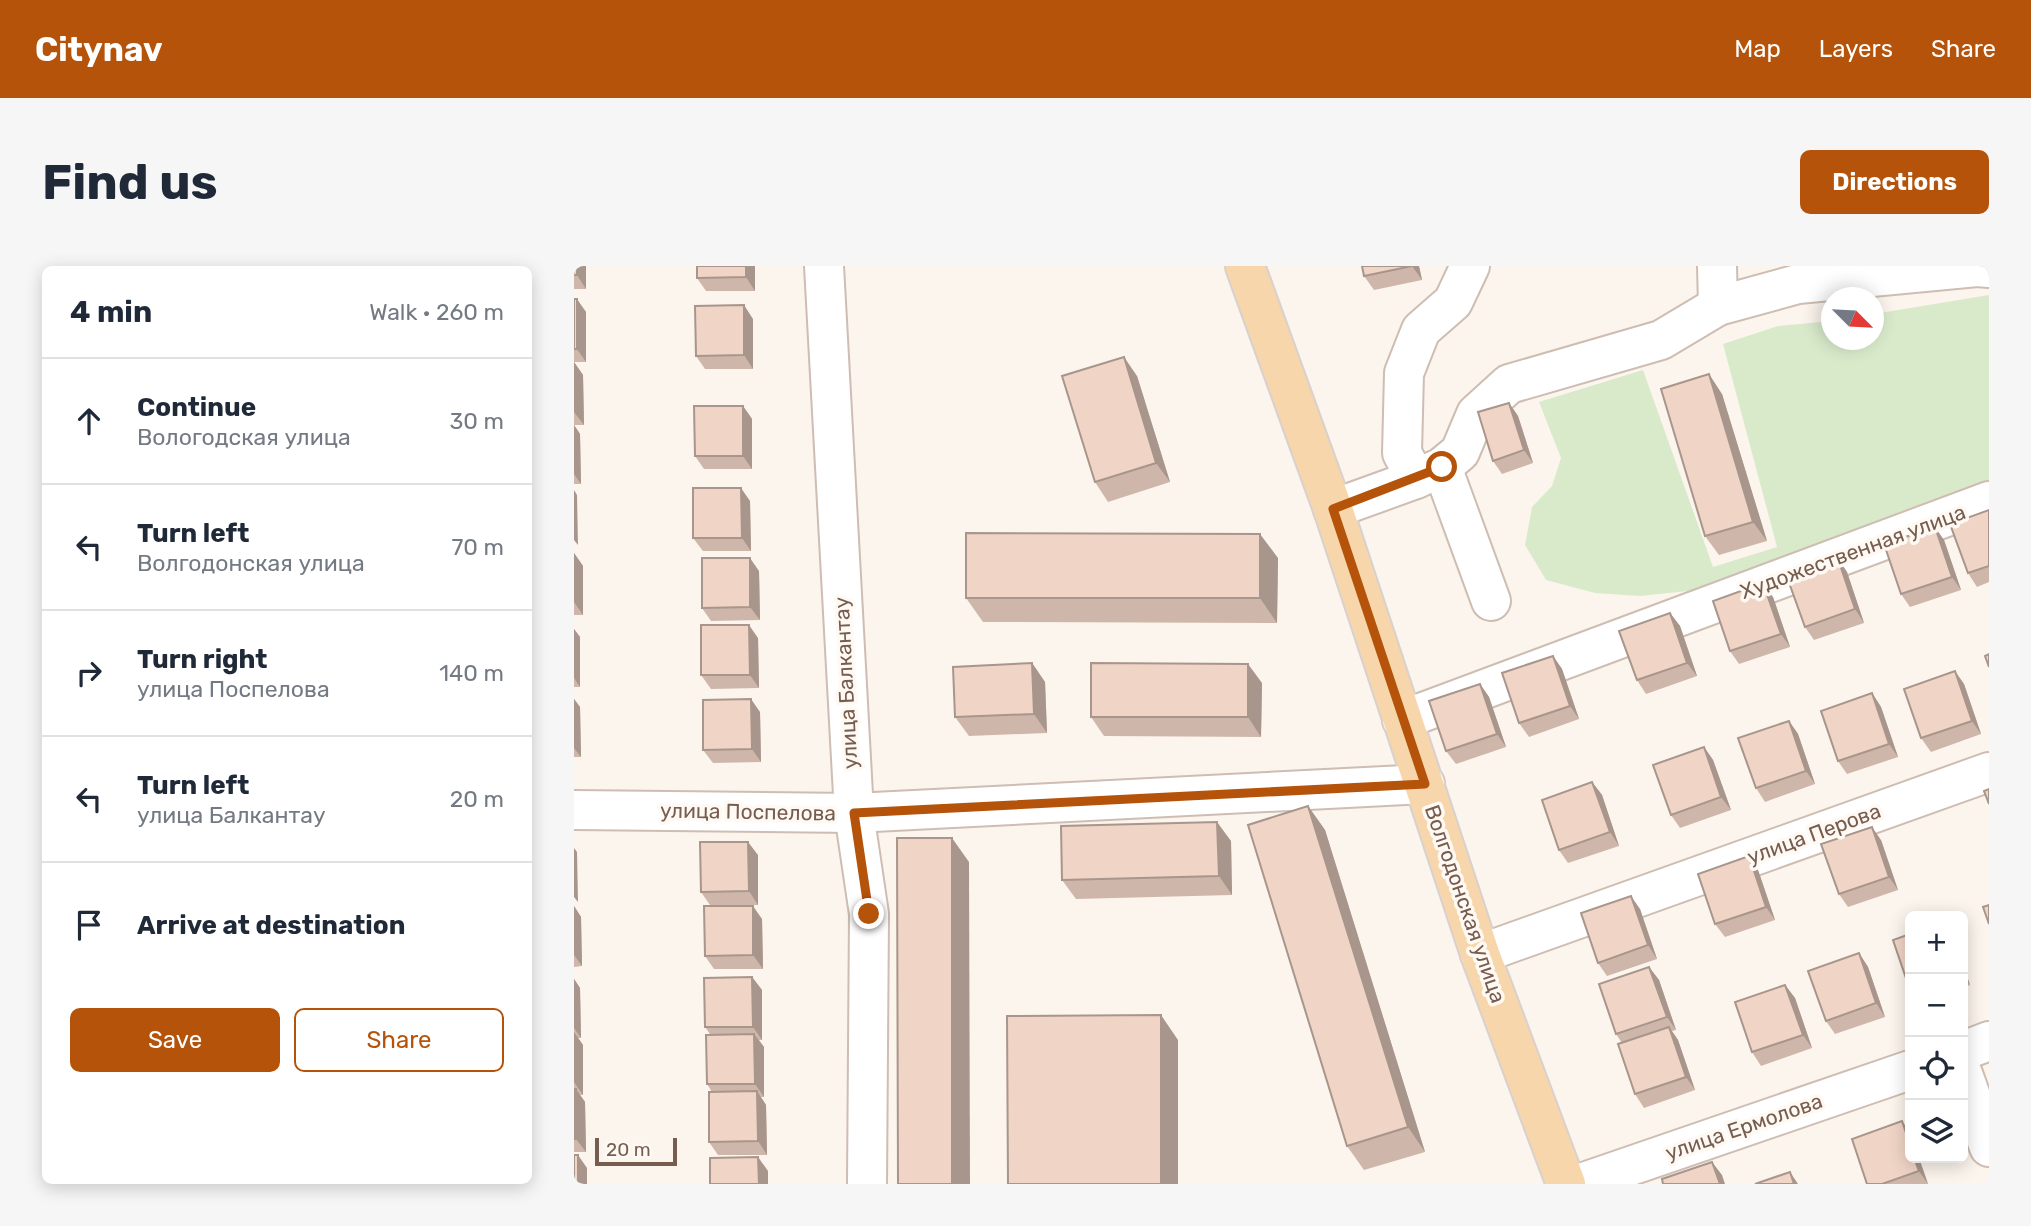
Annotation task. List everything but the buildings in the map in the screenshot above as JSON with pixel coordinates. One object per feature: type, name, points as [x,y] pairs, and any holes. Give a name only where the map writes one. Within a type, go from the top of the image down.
[{"type":"main road","name":"Волгодонская улица","points":[[1245,266],[1333,509],[1480,954],[1566,1184]]},
{"type":"street","name":"улица Балкантау","points":[[824,266],[854,813],[869,914],[867,1184]]},
{"type":"street","points":[[1470,266],[1453,302],[1421,330],[1404,373],[1402,453],[1429,473],[1491,601]]},
{"type":"street","points":[[1717,266],[1718,306]]},
{"type":"street","points":[[1333,509],[1429,473],[1460,452],[1476,414],[1509,384],[1661,340],[1718,306],[1798,284],[1989,268]]},
{"type":"street","name":"Художественная улица","points":[[1402,720],[1989,502]]},
{"type":"street","name":"улица Перова","points":[[1480,954],[1989,772]]},
{"type":"street","name":"улица Поспелова","points":[[574,810],[854,813],[1425,784]]},
{"type":"street","points":[[1968,1049],[1989,1041]]},
{"type":"street","name":"улица Ермолова","points":[[1578,1184],[1905,1072]]},
{"type":"street","points":[[1968,1088],[1989,1147]]},
{"type":"green space","points":[[1989,295],[1989,486],[1716,588],[1640,596],[1595,593],[1546,580],[1525,545],[1532,507],[1552,486],[1561,458],[1539,402],[1643,370],[1713,567],[1777,547],[1723,344],[1778,326],[1821,322],[1821,350],[1884,350],[1884,312]]},
{"type":"route","points":[[869,914],[854,813],[1425,784],[1333,509],[1442,467]]}]
